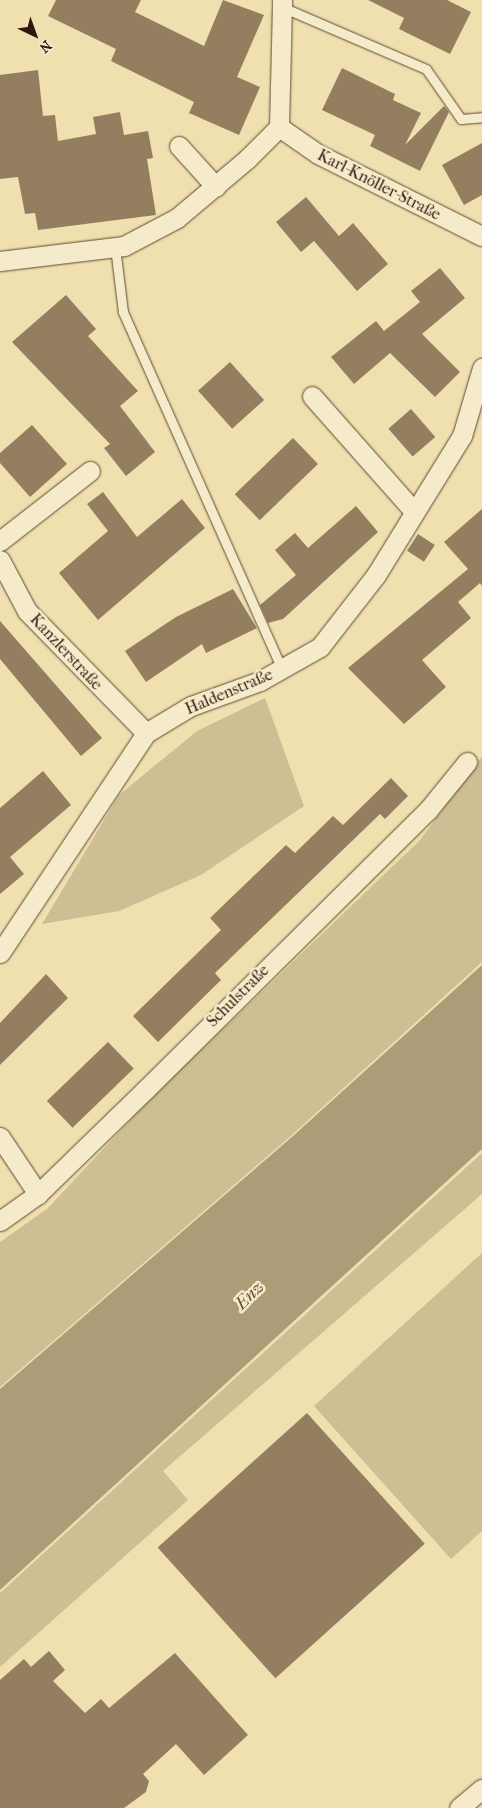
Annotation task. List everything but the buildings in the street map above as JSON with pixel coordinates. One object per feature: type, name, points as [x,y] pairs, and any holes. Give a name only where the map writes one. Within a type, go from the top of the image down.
[{"type":"street","points":[[0,261],[115,247],[177,218],[216,187],[280,127],[282,3]]},
{"type":"street","name":"Karl-Knöller-Straße","points":[[280,127],[318,154],[482,236]]},
{"type":"street","points":[[179,146],[216,187]]},
{"type":"street","name":"Haldenstraße","points":[[0,953],[146,733],[192,706],[282,669],[320,647],[376,575],[413,510],[462,436],[482,368]]},
{"type":"street","points":[[312,396],[413,510]]},
{"type":"street","points":[[0,541],[90,471]]},
{"type":"street","name":"Kanzlerstraße","points":[[0,560],[27,611],[146,733]]},
{"type":"street","name":"Schulstraße","points":[[0,1221],[38,1194],[428,810],[467,762]]},
{"type":"street","points":[[0,1137],[38,1194]]},
{"type":"street","points":[[459,1808],[482,1789]]},
{"type":"lane","points":[[282,3],[426,69],[461,119],[482,117]]},
{"type":"lane","points":[[115,247],[123,312],[282,669]]},
{"type":"shaded area","points":[[265,698],[304,806],[201,875],[119,911],[42,924],[119,795],[197,731]]},
{"type":"shaded area","points":[[482,756],[482,962],[292,1135],[0,1387],[0,1242],[47,1209],[149,1100],[420,840]]},
{"type":"shaded area","points":[[482,1153],[482,1194],[163,1471],[188,1500],[0,1667],[0,1593]]},
{"type":"shaded area","points":[[482,1253],[482,1531],[451,1559],[314,1406]]},
{"type":"water","name":"Enz","points":[[482,965],[482,1149],[0,1590],[0,1389],[293,1136]]}]
